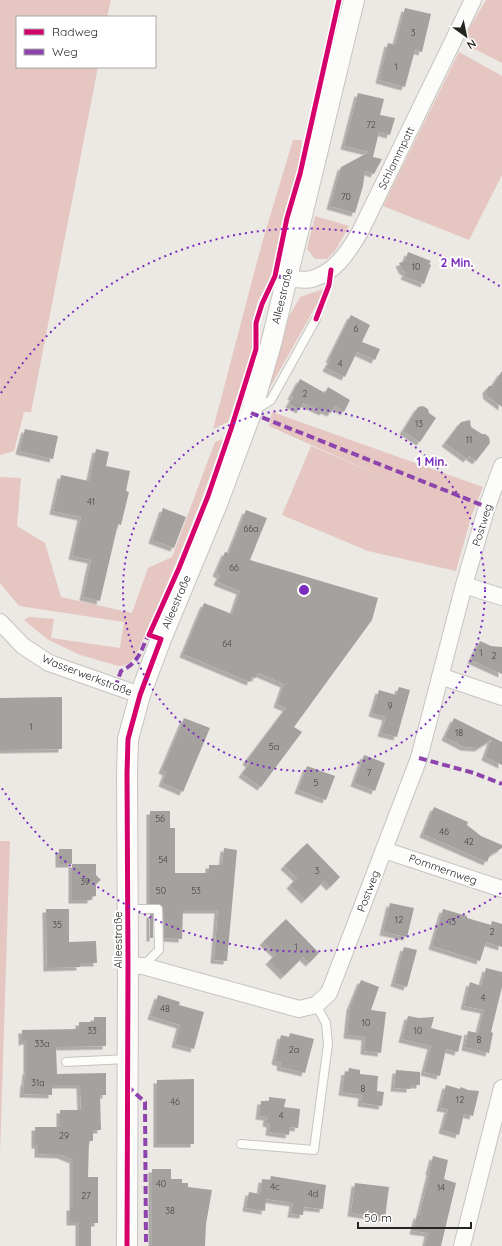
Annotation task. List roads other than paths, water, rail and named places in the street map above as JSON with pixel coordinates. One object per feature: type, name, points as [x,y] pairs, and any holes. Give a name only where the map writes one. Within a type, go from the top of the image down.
[{"type":"street","name":"Alleestraße","points":[[127,1246],[128,1059],[136,965],[128,909],[128,739],[140,695],[161,639],[218,504],[251,413],[271,344],[354,0]]},
{"type":"street","name":"Schlammpatt","points":[[287,278],[311,280],[331,270],[347,254],[363,225],[473,0]]},
{"type":"street","name":"Postweg","points":[[316,1006],[329,993],[419,758],[464,585],[487,507],[502,466]]},
{"type":"street","points":[[464,585],[502,597]]},
{"type":"street","name":"Wasserwerkstraße","points":[[1,624],[23,646],[49,663],[140,695]]},
{"type":"street","points":[[440,676],[502,696]]},
{"type":"street","name":"Pommernweg","points":[[384,850],[502,889]]},
{"type":"street","points":[[136,965],[299,1009],[316,1006]]},
{"type":"street","points":[[462,1246],[502,1088]]},
{"type":"lane","points":[[251,413],[271,400],[316,319]]},
{"type":"lane","points":[[128,909],[158,909],[159,950],[136,965]]},
{"type":"lane","points":[[241,1144],[314,1150],[328,1044],[326,1023],[316,1006]]},
{"type":"lane","points":[[66,1062],[128,1059]]}]
